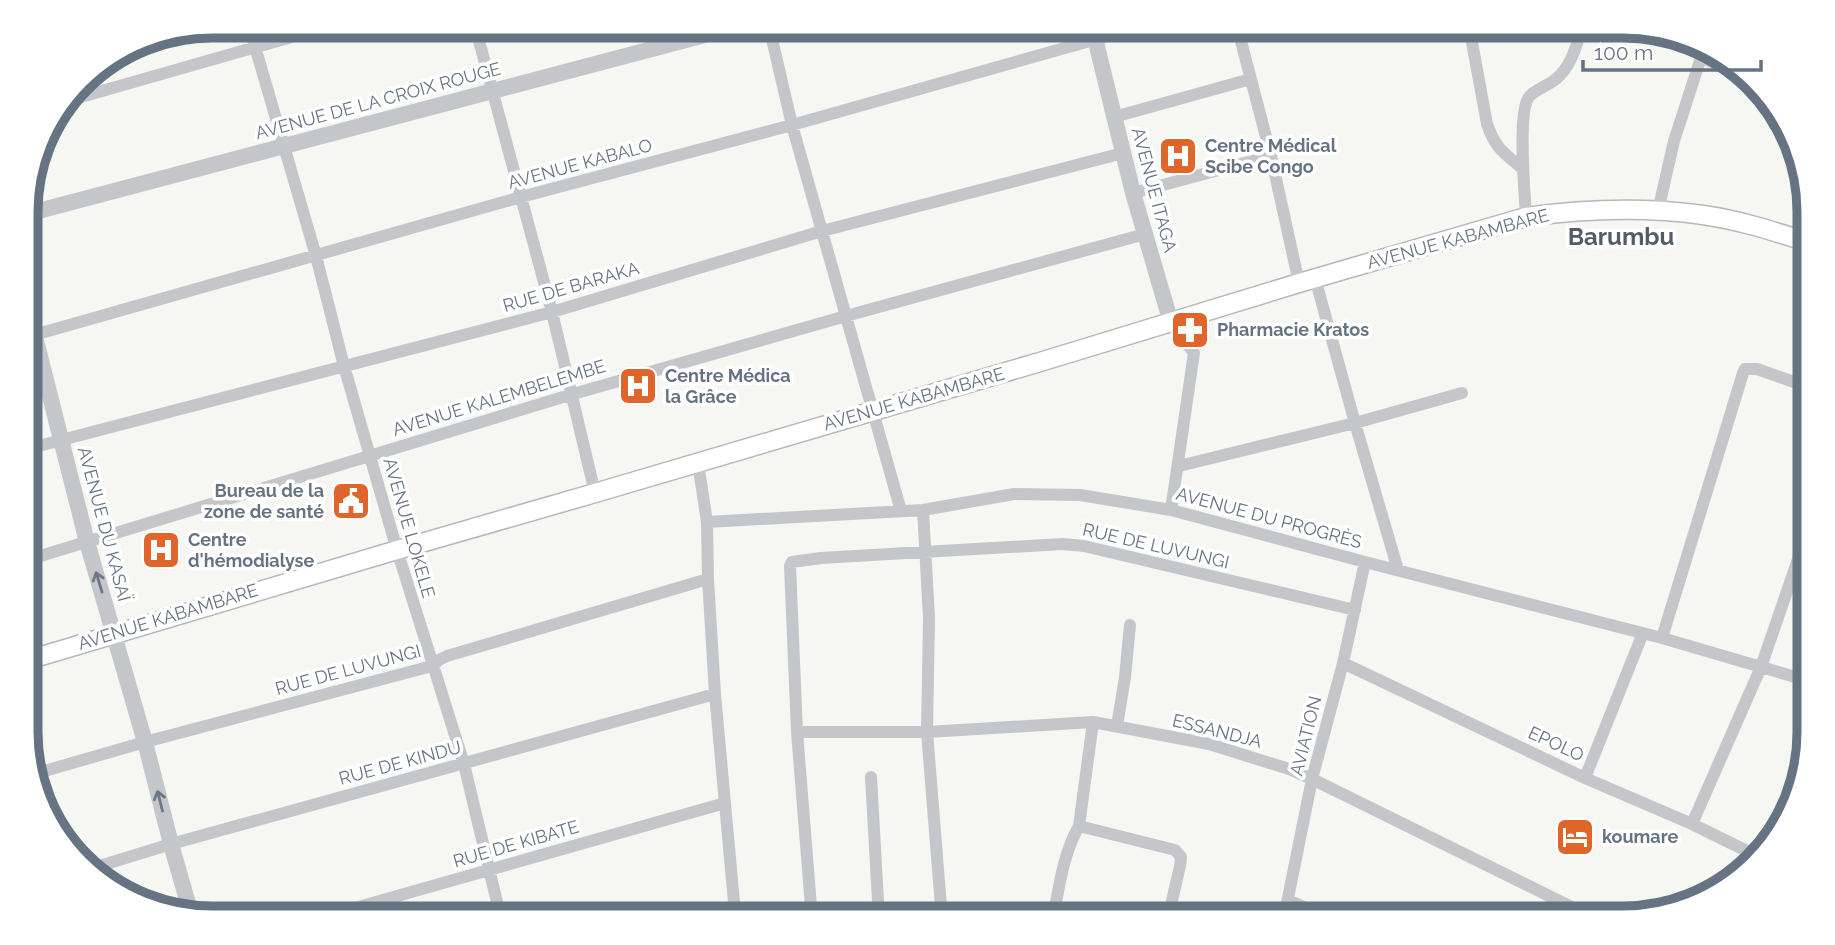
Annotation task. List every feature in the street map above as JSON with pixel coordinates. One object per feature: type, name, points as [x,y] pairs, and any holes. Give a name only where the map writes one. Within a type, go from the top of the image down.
[{"type":"main road","name":"AVENUE KABAMBARE","points":[[38,657],[1526,217],[1598,210],[1658,211],[1736,221],[1797,239]]},
{"type":"street","name":"AVENUE KABALO","points":[[39,334],[521,197],[792,125],[1076,38]]},
{"type":"street","name":"AVENUE ITAGA","points":[[1095,38],[1133,193],[1171,323]]},
{"type":"street","points":[[1240,38],[1307,281],[1355,423],[1398,570]]},
{"type":"street","points":[[1471,38],[1492,140],[1522,169]]},
{"type":"street","points":[[1526,217],[1522,169],[1524,105],[1531,95],[1555,81],[1568,67],[1579,38]]},
{"type":"street","name":"AVENUE LOKELE","points":[[253,39],[397,550],[464,764],[498,906]]},
{"type":"street","points":[[82,97],[284,39]]},
{"type":"street","points":[[478,39],[552,312],[596,493]]},
{"type":"street","name":"AVENUE DE LA CROIX ROUGE","points":[[39,211],[691,39]]},
{"type":"street","points":[[772,39],[792,125],[901,511]]},
{"type":"street","points":[[1658,211],[1674,141],[1701,57]]},
{"type":"street","points":[[1114,117],[1251,79]]},
{"type":"street","name":"RUE DE BARAKA","points":[[39,446],[552,312],[822,231],[1123,153]]},
{"type":"street","points":[[1133,193],[1271,156]]},
{"type":"street","name":"AVENUE KALEMBELEMBE","points":[[38,557],[573,394],[1145,234]]},
{"type":"street","points":[[1171,323],[1195,354],[1171,510]]},
{"type":"street","name":"AVENUE DU KASAÏ","points":[[39,363],[188,905]]},
{"type":"street","points":[[1662,638],[1742,373],[1745,369],[1757,369],[1797,383]]},
{"type":"street","points":[[1179,466],[1355,423],[1462,393]]},
{"type":"street","points":[[698,463],[707,522],[716,694],[734,906]]},
{"type":"street","name":"AVENUE DU PROGRÈS","points":[[707,522],[923,510],[1014,494],[1080,495],[1171,510],[1662,638],[1797,678]]},
{"type":"street","points":[[923,510],[929,631],[927,732],[941,906]]},
{"type":"street","name":"RUE DE LUVUNGI","points":[[797,732],[790,566],[796,560],[926,551],[1084,545],[1355,610]]},
{"type":"street","name":"AVIATION","points":[[1287,906],[1312,779],[1343,663],[1365,562]]},
{"type":"street","points":[[1692,824],[1761,667],[1797,562]]},
{"type":"street","name":"RUE DE LUVUNGI","points":[[43,771],[432,666],[447,656],[708,579]]},
{"type":"street","points":[[1117,726],[1130,625]]},
{"type":"street","points":[[1586,778],[1643,633]]},
{"type":"street","name":"EPOLO","points":[[1343,663],[1748,852]]},
{"type":"street","name":"RUE DE KINDU","points":[[101,866],[716,694]]},
{"type":"street","points":[[1055,906],[1062,870],[1072,838],[1079,826],[1093,722]]},
{"type":"street","name":"ESSANDJA","points":[[797,732],[927,732],[1093,722],[1209,744],[1290,769],[1570,906]]},
{"type":"street","points":[[797,732],[811,906]]},
{"type":"street","points":[[871,777],[878,906]]},
{"type":"street","name":"RUE DE KIBATE","points":[[362,906],[725,803]]},
{"type":"street","points":[[1079,826],[1175,850],[1181,857],[1171,906]]},
{"type":"street","points":[[1289,900],[1302,906]]},
{"type":"place","name":"Centre Médical Scibe Congo","points":[[1178,156]]},
{"type":"place","name":"Pharmacie Kratos","points":[[1190,330]]},
{"type":"place","name":"Centre Médica la Grâce","points":[[638,386]]},
{"type":"place","name":"Bureau de la zone de santé","points":[[351,501]]},
{"type":"place","name":"Centre d'hémodialyse","points":[[161,550]]},
{"type":"place","name":"koumare","points":[[1575,837]]},
{"type":"district","name":"Barumbu","points":[[1621,237]]}]
